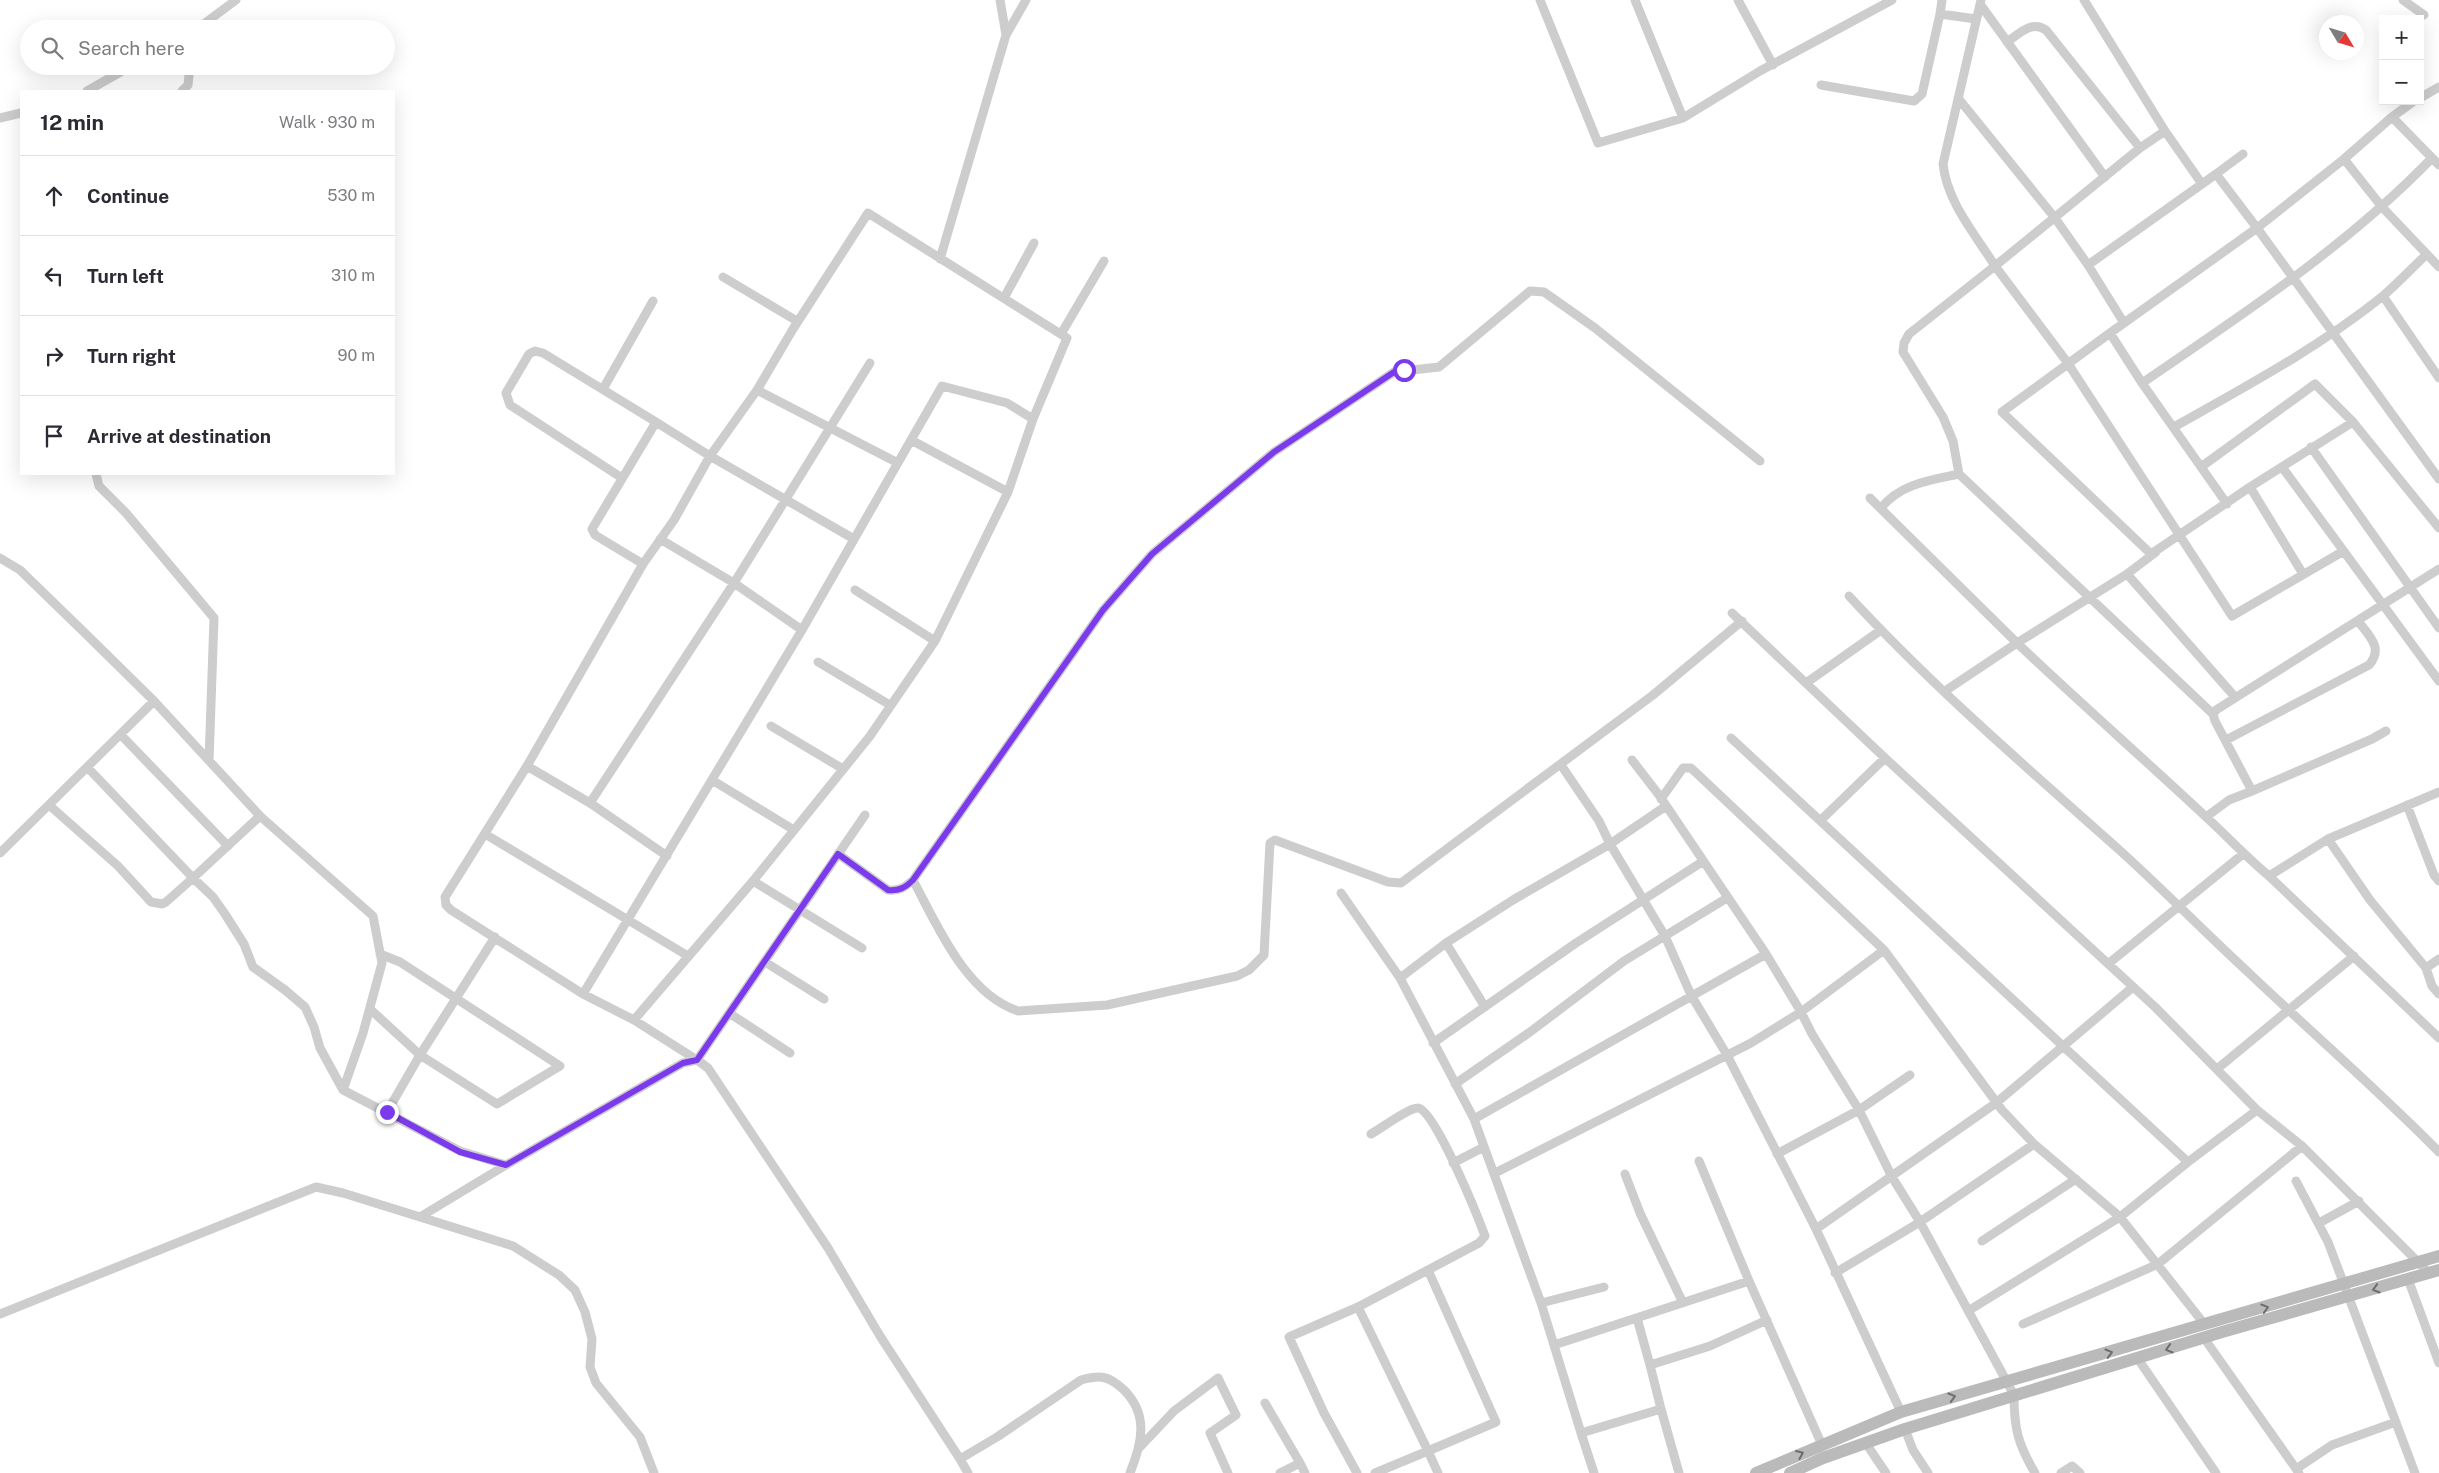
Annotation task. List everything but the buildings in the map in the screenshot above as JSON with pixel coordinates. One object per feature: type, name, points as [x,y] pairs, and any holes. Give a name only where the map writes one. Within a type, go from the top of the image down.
[{"type":"main road","points":[[1756,1473],[1900,1412],[2439,1256]]},
{"type":"main road","points":[[1790,1473],[1865,1442],[1905,1429],[2204,1338],[2434,1271]]},
{"type":"street","points":[[209,20],[236,0]]},
{"type":"street","points":[[1000,0],[1006,35]]},
{"type":"street","points":[[940,258],[1006,35],[1026,0]]},
{"type":"street","points":[[1540,0],[1598,143],[1683,118],[1773,64],[1892,0]]},
{"type":"street","points":[[1635,0],[1683,118]]},
{"type":"street","points":[[1738,0],[1773,64]]},
{"type":"street","points":[[1822,85],[1906,100],[1918,99],[1922,94],[1942,0]]},
{"type":"street","points":[[2084,0],[2165,131],[2202,184]]},
{"type":"street","points":[[2403,0],[2424,15]]},
{"type":"street","points":[[1981,2],[1943,164],[1944,179],[1955,202],[1994,266],[2068,362],[2232,616],[2342,552]]},
{"type":"street","points":[[1981,2],[2007,42],[2105,177]]},
{"type":"street","points":[[1940,14],[1976,19]]},
{"type":"street","points":[[2007,42],[2031,26],[2039,26],[2046,30],[2140,148]]},
{"type":"street","points":[[89,90],[115,75]]},
{"type":"street","points":[[183,90],[188,85],[189,75]]},
{"type":"street","points":[[2424,96],[2439,87]]},
{"type":"street","points":[[1958,98],[2055,218],[2124,323]]},
{"type":"street","points":[[2353,422],[2311,447],[2151,554],[2002,412],[2068,362],[2257,228],[2408,105]]},
{"type":"street","points":[[0,118],[20,112]]},
{"type":"street","points":[[2392,117],[2439,165]]},
{"type":"street","points":[[2165,131],[2140,148],[2055,218],[1944,304],[1909,334],[1904,343],[1903,352],[1943,417],[1953,441],[1959,474],[2213,714],[2252,790]]},
{"type":"street","points":[[2088,266],[2243,154]]},
{"type":"street","points":[[2142,383],[2294,279],[2382,207],[2432,158]]},
{"type":"street","points":[[2344,159],[2382,207],[2439,267]]},
{"type":"street","points":[[2216,174],[2439,479]]},
{"type":"street","points":[[634,1020],[753,881],[843,769],[935,640],[1008,492],[1033,419],[1067,338],[868,213],[798,321],[757,390],[710,456],[643,564],[527,766],[445,897],[446,905],[451,910],[495,936],[583,994],[634,1020],[708,1068],[828,1248],[880,1336],[968,1473]]},
{"type":"street","points":[[1004,298],[1034,243]]},
{"type":"street","points":[[2174,427],[2272,372],[2332,332],[2383,296],[2427,254]]},
{"type":"street","points":[[1061,334],[1104,262]]},
{"type":"street","points":[[723,277],[798,321]]},
{"type":"street","points":[[838,854],[888,890],[898,891],[913,880],[1103,610],[1152,554],[1274,452],[1394,372],[1440,367],[1530,291],[1544,292],[1587,323],[1760,461]]},
{"type":"street","points":[[2383,296],[2439,378]]},
{"type":"street","points":[[603,389],[653,301]]},
{"type":"street","points":[[2110,333],[2142,383],[2227,504]]},
{"type":"street","points":[[622,478],[510,405],[506,393],[529,354],[535,351],[543,353],[710,456],[854,539]]},
{"type":"street","points":[[590,803],[734,584],[870,363]]},
{"type":"street","points":[[2201,467],[2315,384],[2353,422],[2439,528]]},
{"type":"street","points":[[583,994],[626,919],[667,856],[802,630],[942,386],[1007,403],[1033,419]]},
{"type":"street","points":[[757,390],[898,463]]},
{"type":"street","points":[[643,564],[595,535],[592,529],[656,422]]},
{"type":"street","points":[[911,440],[1008,492]]},
{"type":"street","points":[[2311,447],[2439,628]]},
{"type":"street","points":[[2282,467],[2342,552],[2384,605],[2439,681]]},
{"type":"street","points":[[1881,508],[1888,499],[1906,488],[1959,474]]},
{"type":"street","points":[[96,475],[99,486],[126,513],[214,618],[209,761]]},
{"type":"street","points":[[2250,487],[2303,574]]},
{"type":"street","points":[[1870,498],[2017,643],[2206,817],[2439,1038]]},
{"type":"street","points":[[1945,691],[2127,574],[2179,536]]},
{"type":"street","points":[[660,539],[734,584],[802,630]]},
{"type":"street","points":[[0,558],[20,570],[154,701],[260,816],[373,916],[382,964],[370,1009],[343,1090]]},
{"type":"street","points":[[2213,714],[2235,697],[2384,605],[2439,568]]},
{"type":"street","points":[[2127,574],[2235,697]]},
{"type":"street","points":[[855,590],[935,640]]},
{"type":"street","points":[[1849,596],[1881,630],[2008,753],[2118,849],[2382,1094],[2439,1152]]},
{"type":"street","points":[[1732,613],[1885,758],[2133,987],[2257,1110],[2302,1146],[2418,1262],[2434,1271]]},
{"type":"street","points":[[913,880],[960,963],[992,997],[1007,1007],[1018,1011],[1107,1005],[1237,976],[1258,963],[1264,955],[1270,843],[1275,840],[1388,882],[1401,883],[1653,695],[1742,621]]},
{"type":"street","points":[[2226,740],[2369,665],[2376,658],[2377,651],[2358,621]]},
{"type":"street","points":[[1806,683],[1881,630]]},
{"type":"street","points":[[818,662],[890,705]]},
{"type":"street","points":[[0,853],[154,701]]},
{"type":"street","points":[[771,726],[843,769]]},
{"type":"street","points":[[2206,817],[2229,800],[2386,731]]},
{"type":"street","points":[[121,735],[228,846]]},
{"type":"street","points":[[1731,738],[2188,1162]]},
{"type":"street","points":[[1821,820],[1885,758]]},
{"type":"street","points":[[1632,760],[1664,803],[1702,862],[1766,954],[1859,1110],[1892,1177],[1920,1222],[2014,1395],[2014,1423],[2022,1452],[2035,1473]]},
{"type":"street","points":[[1561,765],[1599,821],[1610,844],[1665,936],[1691,995],[1726,1055],[1816,1229],[1900,1412]]},
{"type":"street","points":[[527,766],[590,803],[667,856]]},
{"type":"street","points":[[88,768],[213,897],[244,944],[253,967],[285,990],[304,1007],[309,1015],[320,1048],[343,1090],[460,1152],[506,1165]]},
{"type":"street","points":[[1400,978],[1446,943],[1513,900],[1610,844],[1664,803],[1683,768],[1691,768],[1884,950],[1996,1103],[2034,1144],[2120,1217],[2205,1325]]},
{"type":"street","points":[[712,780],[794,830]]},
{"type":"street","points":[[2269,876],[2328,839],[2439,792]]},
{"type":"street","points":[[49,805],[118,866],[151,902],[162,904],[260,816]]},
{"type":"street","points":[[2407,805],[2434,875],[2439,881]]},
{"type":"street","points":[[420,1217],[683,1063],[697,1060],[865,815]]},
{"type":"street","points":[[485,834],[688,956]]},
{"type":"street","points":[[2328,839],[2370,900],[2426,968],[2432,986],[2439,994]]},
{"type":"street","points":[[2108,964],[2243,854]]},
{"type":"street","points":[[1434,1043],[1576,943],[1702,862]]},
{"type":"street","points":[[753,881],[862,948]]},
{"type":"street","points":[[1341,892],[1400,978],[1474,1120],[1495,1172],[1542,1303],[1594,1473]]},
{"type":"street","points":[[1455,1084],[1530,1032],[1624,961],[1727,898]]},
{"type":"street","points":[[387,1112],[420,1055],[495,936]]},
{"type":"street","points":[[1446,943],[1485,1007]]},
{"type":"street","points":[[1495,1172],[1751,1043],[1801,1012],[1884,950]]},
{"type":"street","points":[[370,1009],[420,1055],[497,1104],[560,1066],[400,962],[380,954]]},
{"type":"street","points":[[1474,1120],[1766,954]]},
{"type":"street","points":[[2216,1069],[2354,956]]},
{"type":"street","points":[[2426,968],[2439,959]]},
{"type":"street","points":[[765,962],[824,999]]},
{"type":"street","points":[[1816,1229],[1996,1103],[2133,987]]},
{"type":"street","points":[[730,1013],[790,1053]]},
{"type":"street","points":[[1777,1154],[1859,1110],[1910,1074]]},
{"type":"street","points":[[1357,1473],[1324,1413],[1289,1337],[1358,1307],[1480,1243],[1485,1236],[1434,1122],[1426,1111],[1420,1108],[1412,1110],[1371,1134]]},
{"type":"street","points":[[1968,1311],[2120,1217],[2257,1110]]},
{"type":"street","points":[[1835,1273],[1920,1222],[2034,1144]]},
{"type":"street","points":[[2023,1324],[2158,1264],[2302,1146]]},
{"type":"street","points":[[1453,1163],[1484,1147]]},
{"type":"street","points":[[1699,1161],[1822,1445]]},
{"type":"street","points":[[1625,1174],[1640,1213],[1683,1303]]},
{"type":"street","points":[[1982,1241],[2076,1179]]},
{"type":"street","points":[[2296,1181],[2319,1223],[2344,1283],[2415,1473]]},
{"type":"street","points":[[0,1314],[316,1187],[513,1246],[559,1275],[575,1290],[585,1312],[592,1339],[590,1367],[596,1383],[640,1437],[654,1473]]},
{"type":"street","points":[[2319,1223],[2358,1202]]},
{"type":"street","points":[[1375,1473],[1496,1422],[1428,1270]]},
{"type":"street","points":[[2408,1279],[2439,1363]]},
{"type":"street","points":[[1554,1345],[1750,1281]]},
{"type":"street","points":[[1542,1303],[1604,1287]]},
{"type":"street","points":[[1358,1307],[1438,1473]]},
{"type":"street","points":[[1637,1318],[1679,1473]]},
{"type":"street","points":[[1650,1365],[1710,1346],[1768,1320]]},
{"type":"street","points":[[2204,1338],[2298,1471],[2332,1445],[2396,1422]]},
{"type":"street","points":[[2138,1359],[2216,1473]]},
{"type":"street","points":[[960,1459],[997,1437],[1081,1380],[1096,1376],[1107,1378],[1134,1400],[1141,1418],[1140,1447],[1130,1473]]},
{"type":"street","points":[[1140,1447],[1174,1411],[1218,1378],[1236,1415],[1210,1433],[1228,1473]]},
{"type":"street","points":[[1265,1403],[1305,1473]]},
{"type":"street","points":[[1581,1433],[1661,1408]]},
{"type":"street","points":[[1905,1429],[1912,1450],[1928,1473]]},
{"type":"street","points":[[1865,1442],[1886,1473]]},
{"type":"street","points":[[1280,1473],[1300,1463]]},
{"type":"street","points":[[2061,1473],[2072,1466],[2080,1473]]},
{"type":"route","points":[[387,1112],[460,1152],[506,1165],[683,1063],[697,1060],[838,854],[888,890],[898,891],[905,888],[913,880],[1017,734],[1103,610],[1152,554],[1202,510],[1274,452],[1394,372],[1404,370]]}]
